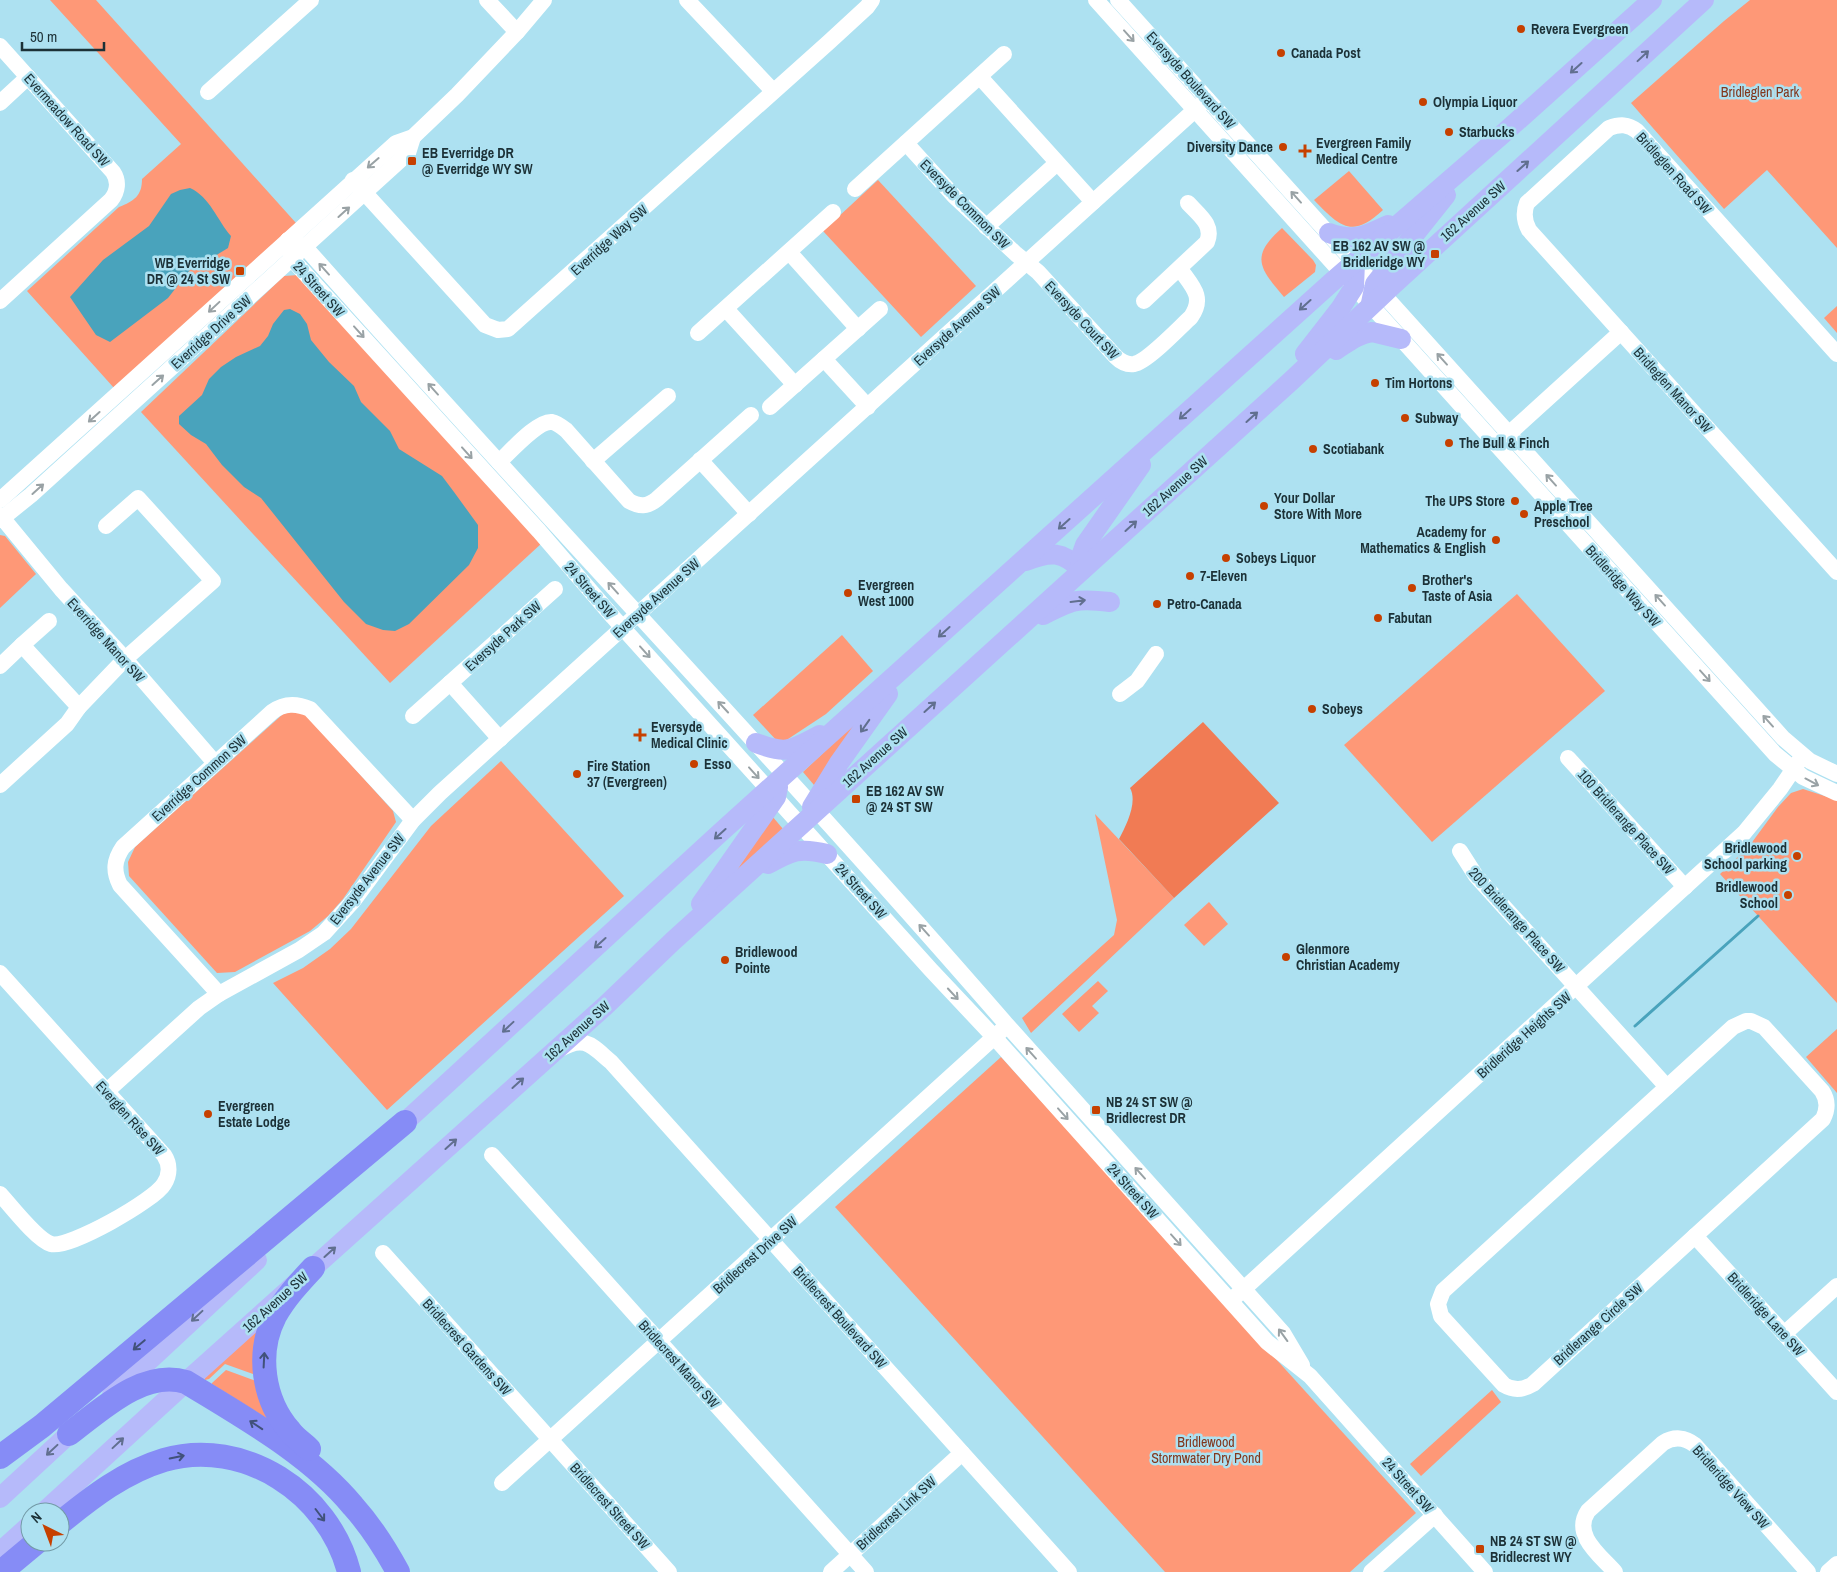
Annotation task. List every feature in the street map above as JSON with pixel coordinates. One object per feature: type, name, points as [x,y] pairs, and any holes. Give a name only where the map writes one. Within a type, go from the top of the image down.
[{"type":"highway","points":[[0,1457],[42,1426],[405,1122]]},
{"type":"highway","points":[[313,1268],[287,1298],[275,1318],[265,1351],[265,1381],[276,1410],[290,1431],[361,1498],[385,1533],[398,1572]]},
{"type":"highway","points":[[69,1434],[117,1398],[142,1385],[157,1379],[175,1378],[186,1382],[256,1425],[307,1462],[329,1481],[352,1504],[379,1538],[398,1572]]},
{"type":"highway","points":[[70,1515],[92,1496],[140,1469],[164,1460],[188,1455],[237,1459],[279,1477],[301,1494],[320,1513],[346,1558],[349,1572]]},
{"type":"highway","points":[[1,1572],[25,1552]]},
{"type":"main road","points":[[0,1498],[721,832],[848,720],[1163,434],[1350,274],[1410,214],[1652,0]]},
{"type":"main road","name":"162 Avenue SW","points":[[55,1502],[609,1002],[673,941],[1291,381],[1377,294],[1703,1]]},
{"type":"main road","points":[[1377,294],[1482,151]]},
{"type":"main road","points":[[1329,233],[1342,238],[1356,238],[1371,233],[1410,214]]},
{"type":"main road","points":[[1269,401],[1340,309],[1350,274]]},
{"type":"main road","points":[[1291,381],[1353,339],[1364,334],[1372,332],[1401,339]]},
{"type":"main road","points":[[1082,570],[1080,559],[1085,545],[1163,434]]},
{"type":"main road","points":[[1021,563],[1036,557],[1054,554],[1071,559],[1082,570]]},
{"type":"main road","points":[[1018,627],[1072,601],[1110,602]]},
{"type":"main road","points":[[810,818],[871,718],[915,659]]},
{"type":"main road","points":[[756,743],[775,750],[792,748],[848,720]]},
{"type":"main road","points":[[673,941],[709,894],[777,782]]},
{"type":"main road","points":[[744,877],[791,852],[811,850],[827,854]]},
{"type":"main road","points":[[0,1552],[20,1534]]},
{"type":"street","points":[[208,92],[311,0]]},
{"type":"street","points":[[487,0],[516,32]]},
{"type":"street","name":"Everridge Drive SW","points":[[1,517],[31,495],[125,399],[288,240],[353,180],[396,142],[413,137],[457,95],[544,0]]},
{"type":"street","points":[[687,0],[774,91]]},
{"type":"street","name":"Everridge Way SW","points":[[353,180],[484,326],[503,331],[512,327],[842,30],[872,0]]},
{"type":"street","name":"Eversyde Boulevard SW","points":[[1096,0],[1329,233],[1350,274]]},
{"type":"street","name":"Eversyde Boulevard SW","points":[[1118,0],[1201,104],[1350,274],[1377,294]]},
{"type":"street","name":"Evermeadow Road SW","points":[[0,46],[113,172],[117,186],[111,200],[0,301]]},
{"type":"street","points":[[855,189],[1004,54]]},
{"type":"street","points":[[0,103],[28,77]]},
{"type":"street","points":[[980,77],[1093,202]]},
{"type":"street","name":"Eversyde Avenue SW","points":[[107,1091],[199,1008],[218,994],[299,950],[324,933],[354,900],[413,820],[1201,104]]},
{"type":"street","name":"Bridleglen Road SW","points":[[1621,332],[1529,230],[1524,219],[1525,209],[1531,199],[1609,128],[1620,125],[1637,131],[1837,354]]},
{"type":"street","name":"Everridge Drive SW","points":[[0,500],[125,399],[292,259],[408,153],[413,137]]},
{"type":"street","name":"Eversyde Common SW","points":[[906,143],[954,196],[1027,263]]},
{"type":"street","points":[[986,227],[1057,162]]},
{"type":"street","points":[[1144,301],[1205,246],[1209,237],[1207,224],[1188,203]]},
{"type":"street","points":[[698,333],[833,212]]},
{"type":"street","name":"24 Street SW","points":[[288,240],[305,247],[637,615],[756,743],[777,782],[810,818],[827,854],[995,1038],[1267,1342],[1310,1376]]},
{"type":"street","name":"24 Street SW","points":[[288,240],[292,259],[539,531],[623,628],[777,782],[963,974],[1283,1334],[1310,1376],[1485,1572]]},
{"type":"street","points":[[789,252],[858,329]]},
{"type":"street","name":"Eversyde Court SW","points":[[1027,263],[1038,272],[1116,357],[1123,363],[1129,364],[1145,360],[1195,312],[1198,301],[1196,294],[1180,269]]},
{"type":"street","name":"Bridleridge Way SW","points":[[1350,274],[1377,294],[1509,433],[1783,738],[1803,756],[1820,767],[1837,774]]},
{"type":"street","name":"Bridleridge Way SW","points":[[1377,294],[1401,339],[1775,754],[1792,770],[1811,782],[1837,793]]},
{"type":"street","points":[[726,308],[795,385]]},
{"type":"street","points":[[770,407],[880,309]]},
{"type":"street","points":[[1496,445],[1621,332]]},
{"type":"street","name":"Bridleglen Manor SW","points":[[1621,332],[1837,572]]},
{"type":"street","points":[[824,359],[868,406]]},
{"type":"street","points":[[594,461],[668,396]]},
{"type":"street","points":[[499,462],[536,428],[550,422],[554,423],[566,430],[629,500],[641,506],[648,505],[751,415]]},
{"type":"street","points":[[700,460],[749,514]]},
{"type":"street","points":[[0,785],[67,724],[79,706],[125,660],[212,581],[138,498],[106,526]]},
{"type":"street","name":"Everridge Manor SW","points":[[1,517],[61,590],[215,763]]},
{"type":"street","points":[[1588,546],[1601,535]]},
{"type":"street","name":"Eversyde Park SW","points":[[413,716],[555,589]]},
{"type":"street","points":[[0,666],[49,621]]},
{"type":"street","points":[[22,645],[79,706]]},
{"type":"street","points":[[1689,659],[1702,648]]},
{"type":"street","points":[[1120,694],[1137,681],[1156,654]]},
{"type":"street","points":[[450,683],[500,739]]},
{"type":"street","name":"Everridge Common SW","points":[[218,994],[120,885],[115,871],[117,855],[123,847],[215,763],[278,708],[286,705],[300,705],[310,709],[315,714],[413,820]]},
{"type":"street","name":"Bridleridge Heights SW","points":[[1231,1301],[1744,833],[1803,756]]},
{"type":"street","name":"100 Bridlerange Place SW","points":[[1568,758],[1685,887]]},
{"type":"street","name":"200 Bridlerange Place SW","points":[[1460,851],[1476,876],[1667,1087]]},
{"type":"street","name":"Everglen Rise SW","points":[[0,973],[166,1159],[168,1174],[164,1186],[158,1191],[100,1228],[59,1245],[44,1241],[0,1194]]},
{"type":"street","points":[[609,1002],[600,1015],[594,1031],[596,1040],[611,1062]]},
{"type":"street","name":"Bridlerange Circle SW","points":[[1751,1022],[1764,1028],[1822,1091],[1826,1099],[1826,1113],[1819,1124],[1695,1236],[1528,1388],[1512,1389],[1499,1382],[1445,1322],[1438,1310],[1440,1298],[1446,1287],[1733,1027],[1737,1024],[1751,1022]]},
{"type":"street","name":"Bridlecrest Drive SW","points":[[502,1483],[995,1038],[1007,1025]]},
{"type":"street","points":[[551,1054],[571,1043],[581,1041],[590,1044],[611,1062]]},
{"type":"street","name":"Bridlecrest Boulevard SW","points":[[611,1062],[1069,1572]]},
{"type":"street","name":"Bridlecrest Manor SW","points":[[492,1156],[866,1572]]},
{"type":"street","name":"Bridleridge Lane SW","points":[[1695,1236],[1837,1392]]},
{"type":"street","name":"Bridlecrest Gardens SW","points":[[383,1254],[550,1440]]},
{"type":"street","points":[[1784,1334],[1837,1286]]},
{"type":"street","name":"Bridleridge View SW","points":[[1615,1572],[1587,1540],[1583,1531],[1584,1517],[1588,1511],[1663,1443],[1674,1438],[1683,1439],[1695,1445],[1808,1572]]},
{"type":"street","name":"Bridlecrest Street SW","points":[[550,1440],[669,1572]]},
{"type":"street","name":"Bridlecrest Link SW","points":[[831,1572],[962,1453]]},
{"type":"street","points":[[1371,1572],[1434,1515]]},
{"type":"street","points":[[1828,1572],[1837,1564]]},
{"type":"green space","points":[[50,0],[96,0],[296,223],[114,388],[27,291],[119,207],[136,197],[141,190],[142,179],[181,144]]},
{"type":"green space","name":"Bridleglen Park","points":[[1750,0],[1837,0],[1837,248],[1767,170],[1724,209],[1631,103]]},
{"type":"green space","points":[[1349,171],[1383,210],[1372,219],[1354,227],[1339,223],[1314,200]]},
{"type":"green space","points":[[878,180],[976,286],[921,337],[823,231]]},
{"type":"green space","points":[[1282,228],[1316,265],[1315,272],[1284,297],[1269,278],[1262,262],[1262,254],[1265,247]]},
{"type":"green space","points":[[298,275],[542,543],[390,683],[141,412],[284,276]]},
{"type":"green space","points":[[1837,306],[1837,333],[1824,318]]},
{"type":"green space","points":[[0,535],[5,536],[36,574],[0,608]]},
{"type":"green space","points":[[1517,594],[1605,691],[1432,842],[1344,745]]},
{"type":"green space","points":[[842,635],[873,671],[826,714],[785,741],[778,742],[753,715]]},
{"type":"green space","points":[[301,709],[393,811],[396,822],[343,899],[328,916],[310,931],[235,972],[217,973],[129,876],[128,862],[135,847],[283,714]]},
{"type":"green space","points":[[855,723],[858,726],[814,785],[803,772]]},
{"type":"green space","points":[[501,761],[624,896],[387,1110],[273,983],[303,968],[330,949],[351,929],[431,826]]},
{"type":"green space","name":"Bridlewood School","points":[[1803,789],[1837,800],[1837,1003],[1720,874],[1750,845],[1778,807],[1791,793]]},
{"type":"green space","points":[[1095,814],[1174,898],[1031,1033],[1022,1018],[1114,935],[1117,920]]},
{"type":"green space","points":[[772,816],[783,829],[733,876]]},
{"type":"green space","points":[[1209,902],[1228,924],[1204,946],[1184,925]]},
{"type":"green space","points":[[1098,981],[1108,991],[1092,1006],[1099,1013],[1079,1032],[1062,1014]]},
{"type":"green space","points":[[1837,1029],[1837,1093],[1806,1057]]},
{"type":"green space","name":"Bridlewood Stormwater Dry Pond","points":[[1001,1057],[1416,1513],[1350,1572],[1165,1572],[835,1207]]},
{"type":"green space","points":[[266,1322],[253,1374],[225,1364],[209,1379],[205,1380],[204,1377]]},
{"type":"green space","points":[[226,1370],[259,1382],[271,1421],[212,1384]]},
{"type":"green space","points":[[1492,1390],[1501,1402],[1421,1476],[1410,1464]]},
{"type":"shaded area","points":[[1203,722],[1279,803],[1174,898],[1119,839],[1128,821],[1132,807],[1133,800],[1130,788]]},
{"type":"water","points":[[190,188],[203,197],[231,236],[228,248],[210,259],[193,266],[168,298],[110,342],[96,335],[70,297],[103,260],[149,226],[171,194]]},
{"type":"water","points":[[290,309],[300,314],[307,324],[311,340],[329,362],[354,386],[361,402],[390,431],[399,449],[442,476],[478,525],[478,548],[469,565],[409,624],[395,631],[383,630],[366,624],[344,602],[261,498],[244,487],[222,465],[206,444],[191,435],[179,424],[179,416],[202,395],[209,379],[221,367],[236,357],[260,346],[284,310]]},
{"type":"waterway","points":[[1635,1026],[1758,916]]},
{"type":"place","name":"Revera Evergreen","points":[[1521,29]]},
{"type":"place","name":"Canada Post","points":[[1281,53]]},
{"type":"place","name":"Olympia Liquor","points":[[1423,102]]},
{"type":"place","name":"Starbucks","points":[[1449,132]]},
{"type":"place","name":"Diversity Dance","points":[[1283,147]]},
{"type":"place","name":"Evergreen Family Medical Centre","points":[[1305,151]]},
{"type":"place","name":"EB Everridge DR @ Everridge WY SW","points":[[412,161]]},
{"type":"place","name":"EB 162 AV SW @ Bridleridge WY","points":[[1435,254]]},
{"type":"place","name":"WB Everridge DR @ 24 St SW","points":[[240,271]]},
{"type":"place","name":"Tim Hortons","points":[[1375,383]]},
{"type":"place","name":"Subway","points":[[1405,418]]},
{"type":"place","name":"The Bull & Finch","points":[[1449,443]]},
{"type":"place","name":"Scotiabank","points":[[1313,449]]},
{"type":"place","name":"The UPS Store","points":[[1515,501]]},
{"type":"place","name":"Your Dollar Store With More","points":[[1264,506]]},
{"type":"place","name":"Apple Tree Preschool","points":[[1524,514]]},
{"type":"place","name":"Academy for Mathematics & English","points":[[1496,540]]},
{"type":"place","name":"Sobeys Liquor","points":[[1226,558]]},
{"type":"place","name":"7-Eleven","points":[[1190,576]]},
{"type":"place","name":"Brother's Taste of Asia","points":[[1412,588]]},
{"type":"place","name":"Evergreen West 1000","points":[[848,593]]},
{"type":"place","name":"Petro-Canada","points":[[1157,604]]},
{"type":"place","name":"Fabutan","points":[[1378,618]]},
{"type":"place","name":"Sobeys","points":[[1312,709]]},
{"type":"place","name":"Eversyde Medical Clinic","points":[[640,735]]},
{"type":"place","name":"Esso","points":[[694,764]]},
{"type":"place","name":"Fire Station 37 (Evergreen)","points":[[577,774]]},
{"type":"place","name":"EB 162 AV SW @ 24 ST SW","points":[[856,799]]},
{"type":"place","name":"Bridlewood School parking","points":[[1797,856]]},
{"type":"place","name":"Bridlewood School","points":[[1788,895]]},
{"type":"place","name":"Glenmore Christian Academy","points":[[1286,957]]},
{"type":"place","name":"Bridlewood Pointe","points":[[725,960]]},
{"type":"place","name":"NB 24 ST SW @ Bridlecrest DR","points":[[1096,1110]]},
{"type":"place","name":"Evergreen Estate Lodge","points":[[208,1114]]},
{"type":"place","name":"NB 24 ST SW @ Bridlecrest WY","points":[[1480,1549]]}]
